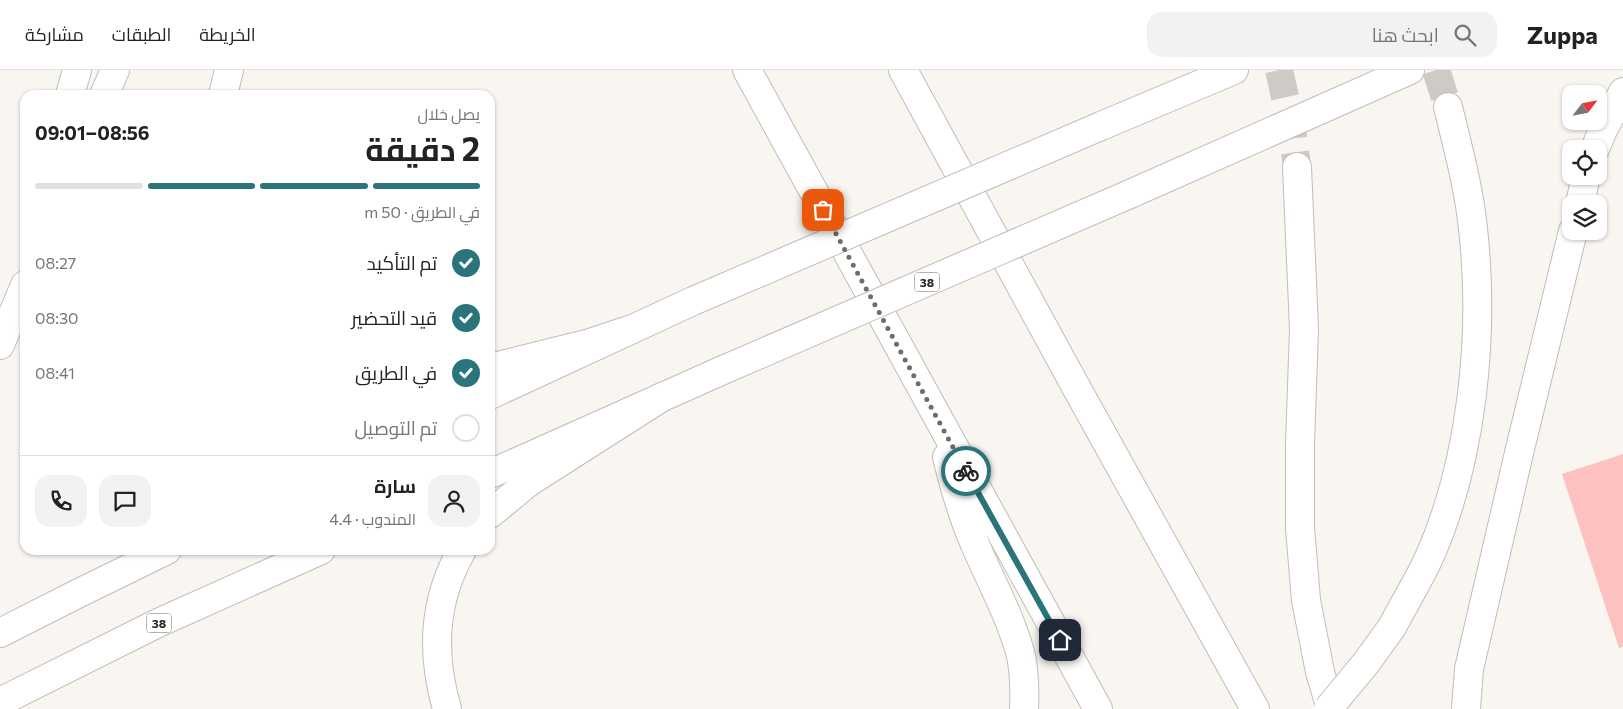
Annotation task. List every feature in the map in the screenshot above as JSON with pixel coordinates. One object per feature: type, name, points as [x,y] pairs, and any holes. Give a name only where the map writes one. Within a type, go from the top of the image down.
[{"type":"main road","points":[[71,90],[77,70]]},
{"type":"main road","points":[[106,90],[115,70]]},
{"type":"main road","points":[[224,90],[229,70]]},
{"type":"main road","points":[[903,70],[1255,709]]},
{"type":"main road","points":[[495,392],[693,301],[1234,70]]},
{"type":"main road","name":"38","points":[[495,472],[723,370],[1130,194],[1410,70]]},
{"type":"main road","points":[[747,72],[1098,709]]},
{"type":"main road","points":[[1599,140],[1623,92]]},
{"type":"main road","points":[[1330,709],[1392,627],[1428,559],[1448,506],[1460,463],[1469,419],[1476,368],[1477,295],[1474,230],[1464,170],[1448,107]]},
{"type":"main road","points":[[1297,168],[1304,329],[1300,444],[1300,528],[1306,600],[1320,672],[1330,709]]},
{"type":"main road","points":[[1467,707],[1469,669],[1518,453],[1571,240]]},
{"type":"main road","points":[[12,317],[20,286]]},
{"type":"main road","points":[[0,346],[20,297]]},
{"type":"main road","points":[[495,367],[572,348],[629,330]]},
{"type":"main road","points":[[906,362],[940,440],[973,541],[1003,607],[1020,653],[1025,697],[1024,709]]},
{"type":"main road","points":[[495,510],[529,482],[662,397]]},
{"type":"main road","points":[[0,633],[158,555]]},
{"type":"main road","name":"38","points":[[0,702],[158,624],[310,555]]},
{"type":"main road","points":[[447,709],[441,688],[437,659],[437,628],[442,597],[452,567],[459,555]]},
{"type":"shaded area","points":[[1623,454],[1623,647],[1619,648],[1562,474]]},
{"type":"tunnel","points":[[1279,70],[1292,128],[1297,167]]},
{"type":"tunnel","points":[[1436,70],[1448,107]]},
{"type":"way so far","points":[[823,210],[966,471]]},
{"type":"route","points":[[966,471],[1060,640]]}]
